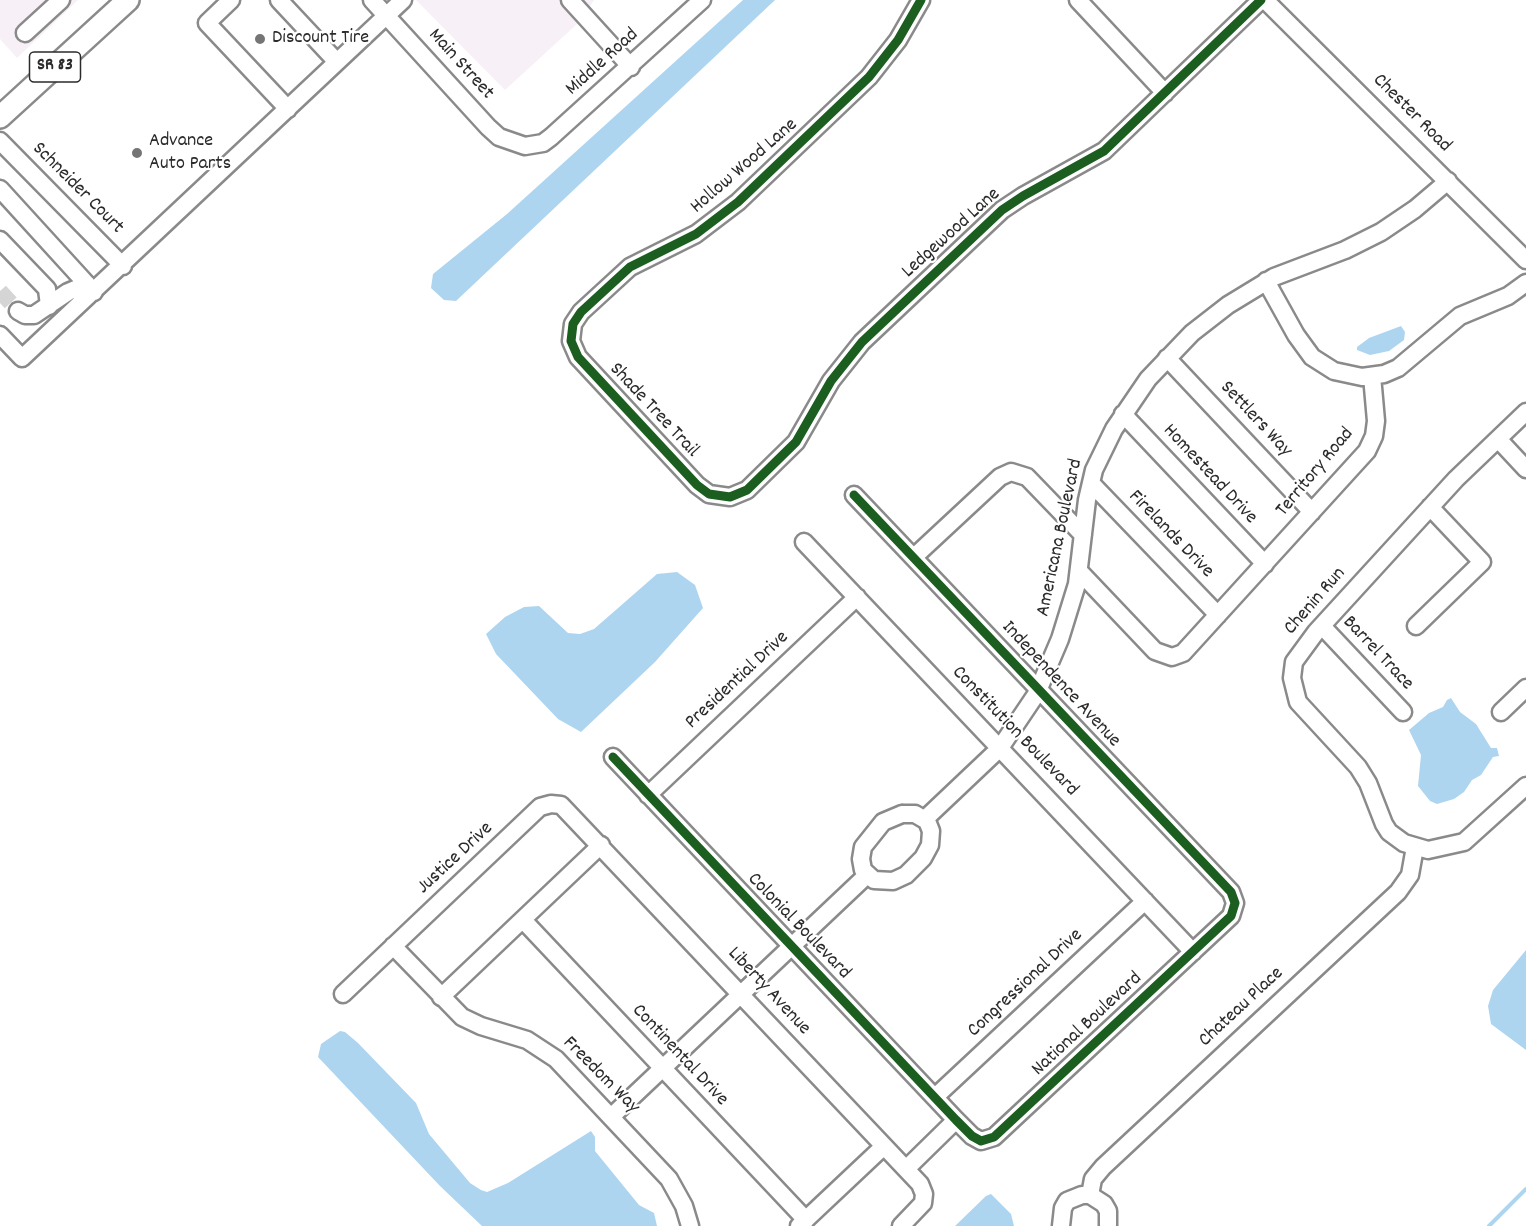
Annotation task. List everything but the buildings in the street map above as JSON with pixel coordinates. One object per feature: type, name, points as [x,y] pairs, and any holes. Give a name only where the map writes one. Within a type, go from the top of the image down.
[{"type":"main road","name":"SR 83","points":[[0,117],[128,0]]},
{"type":"street","points":[[25,33],[61,0]]},
{"type":"street","points":[[231,0],[207,23],[288,109]]},
{"type":"street","points":[[279,0],[337,62]]},
{"type":"street","name":"Main Street","points":[[372,0],[494,132],[508,141],[525,146]]},
{"type":"street","points":[[18,310],[25,315],[34,315],[68,292],[88,285],[123,266],[403,0]]},
{"type":"street","points":[[570,0],[631,67]]},
{"type":"street","name":"Middle Road","points":[[525,146],[543,143],[551,137],[631,67],[702,0]]},
{"type":"street","name":"Hollow Wood Lane","points":[[571,335],[577,316],[626,270],[696,234],[722,216],[865,82],[894,46],[921,0]]},
{"type":"street","points":[[1078,0],[1166,93]]},
{"type":"street","name":"Ledgewood Lane","points":[[723,497],[734,497],[744,492],[790,448],[801,435],[831,381],[854,351],[987,224],[1023,195],[1098,155],[1263,0]]},
{"type":"street","name":"Chester Road","points":[[1263,0],[1526,260]]},
{"type":"street","name":"Schneider Court","points":[[0,141],[123,266]]},
{"type":"street","name":"Americana Boulevard","points":[[925,819],[1000,748],[1039,688],[1060,639],[1079,571],[1091,483],[1102,452],[1123,414],[1167,358],[1206,321],[1266,281],[1367,240],[1404,217],[1448,181]]},
{"type":"street","points":[[0,189],[88,285]]},
{"type":"street","points":[[0,207],[7,211],[63,270],[71,277],[88,285]]},
{"type":"street","points":[[0,240],[47,289],[49,306]]},
{"type":"street","points":[[1266,281],[1296,335],[1312,357],[1334,371],[1372,376],[1405,363],[1460,316],[1508,296],[1526,284]]},
{"type":"street","points":[[0,335],[22,358],[88,285]]},
{"type":"street","name":"Shade Tree Trail","points":[[571,335],[578,357],[697,485],[709,494],[723,497]]},
{"type":"street","name":"Settlers Way","points":[[1167,358],[1312,512]]},
{"type":"street","name":"Territory Road","points":[[1079,571],[1155,651],[1172,657],[1186,651],[1372,443],[1376,421],[1372,376]]},
{"type":"street","name":"Chenin Run","points":[[1415,847],[1389,832],[1364,774],[1295,695],[1292,678],[1294,662],[1322,626],[1430,507],[1526,412]]},
{"type":"street","name":"Homestead Drive","points":[[1123,414],[1265,564]]},
{"type":"street","points":[[1498,439],[1526,469]]},
{"type":"street","points":[[914,557],[1000,477],[1011,472],[1027,477],[1083,535]]},
{"type":"street","name":"Firelands Drive","points":[[1091,483],[1218,615]]},
{"type":"street","name":"Independence Avenue","points":[[854,495],[1231,892],[1235,903]]},
{"type":"street","points":[[1416,626],[1482,562],[1430,507]]},
{"type":"street","name":"Constitution Boulevard","points":[[804,542],[1193,952]]},
{"type":"street","name":"Presidential Drive","points":[[648,795],[857,597]]},
{"type":"street","name":"Barrel Trace","points":[[1322,626],[1403,712]]},
{"type":"street","points":[[1501,712],[1526,688]]},
{"type":"street","name":"Colonial Boulevard","points":[[613,758],[957,1120]]},
{"type":"street","points":[[1415,847],[1435,849],[1464,842],[1526,786]]},
{"type":"street","name":"Justice Drive","points":[[343,994],[543,806],[564,807],[601,845]]},
{"type":"street","points":[[902,814],[915,814],[925,819],[930,826],[932,837],[927,852],[918,864],[893,881],[879,881],[867,875],[862,865],[862,854],[866,841],[878,827],[902,814]]},
{"type":"street","points":[[441,997],[601,845]]},
{"type":"street","name":"Liberty Avenue","points":[[601,845],[906,1168]]},
{"type":"street","name":"Chateau Place","points":[[1090,1195],[1094,1179],[1103,1167],[1398,892],[1410,875],[1415,847]]},
{"type":"street","points":[[612,1116],[867,875]]},
{"type":"street","name":"Congressional Drive","points":[[935,1097],[1145,901]]},
{"type":"street","name":"National Boulevard","points":[[957,1120],[978,1140],[985,1141],[994,1137],[1231,916],[1235,903]]},
{"type":"street","name":"Continental Drive","points":[[523,920],[802,1223]]},
{"type":"street","name":"Freedom Way","points":[[393,946],[441,997],[468,1020],[517,1036],[551,1054],[669,1179],[681,1200],[690,1226]]},
{"type":"street","points":[[901,1226],[919,1208],[924,1198],[922,1187],[906,1168],[957,1120]]},
{"type":"street","points":[[802,1223],[884,1146]]},
{"type":"street","points":[[1061,1226],[1060,1216],[1067,1201],[1082,1195],[1090,1195],[1104,1204],[1108,1211],[1108,1226]]},
{"type":"shaded area","points":[[0,0],[78,0],[17,58],[0,39]]},
{"type":"shaded area","points":[[416,0],[594,0],[577,24],[505,90]]},
{"type":"water","points":[[743,0],[775,0],[456,301],[444,300],[431,288],[433,274],[507,214]]},
{"type":"water","points":[[1401,326],[1405,332],[1404,340],[1389,351],[1370,355],[1357,350],[1357,347],[1369,338]]},
{"type":"water","points":[[677,572],[695,585],[703,608],[655,662],[581,732],[558,719],[496,654],[486,634],[505,617],[524,607],[539,606],[568,633],[580,634],[594,629],[657,574]]},
{"type":"water","points":[[1451,698],[1460,712],[1476,724],[1491,748],[1497,748],[1499,756],[1493,757],[1481,775],[1472,780],[1464,792],[1454,799],[1437,804],[1430,801],[1418,786],[1421,755],[1409,730],[1429,713],[1443,707]]},
{"type":"water","points":[[1526,950],[1526,1050],[1491,1024],[1488,1006],[1493,990]]},
{"type":"water","points":[[340,1031],[345,1032],[358,1043],[416,1103],[429,1134],[470,1183],[481,1190],[487,1192],[508,1183],[591,1131],[595,1137],[595,1151],[639,1205],[654,1213],[657,1226],[482,1226],[440,1186],[318,1057],[321,1044]]},
{"type":"water","points":[[991,1194],[1011,1214],[1014,1226],[955,1226],[986,1196]]},
{"type":"waterway","points":[[1489,1226],[1526,1189]]},
{"type":"tunnel","points":[[0,291],[18,311]]},
{"type":"cycle path","points":[[921,0],[898,40],[869,77],[738,202],[696,234],[630,267],[581,312],[573,324],[571,341],[578,357],[697,485],[709,494],[730,497],[747,490],[796,442],[831,381],[862,342],[1002,210],[1104,151],[1261,0]]},
{"type":"cycle path","points":[[613,757],[956,1120],[972,1136],[981,1141],[994,1137],[1231,916],[1235,903],[1231,892],[854,495]]},
{"type":"place","name":"Discount Tire","points":[[260,39]]},
{"type":"place","name":"Advance Auto Parts","points":[[137,153]]}]
